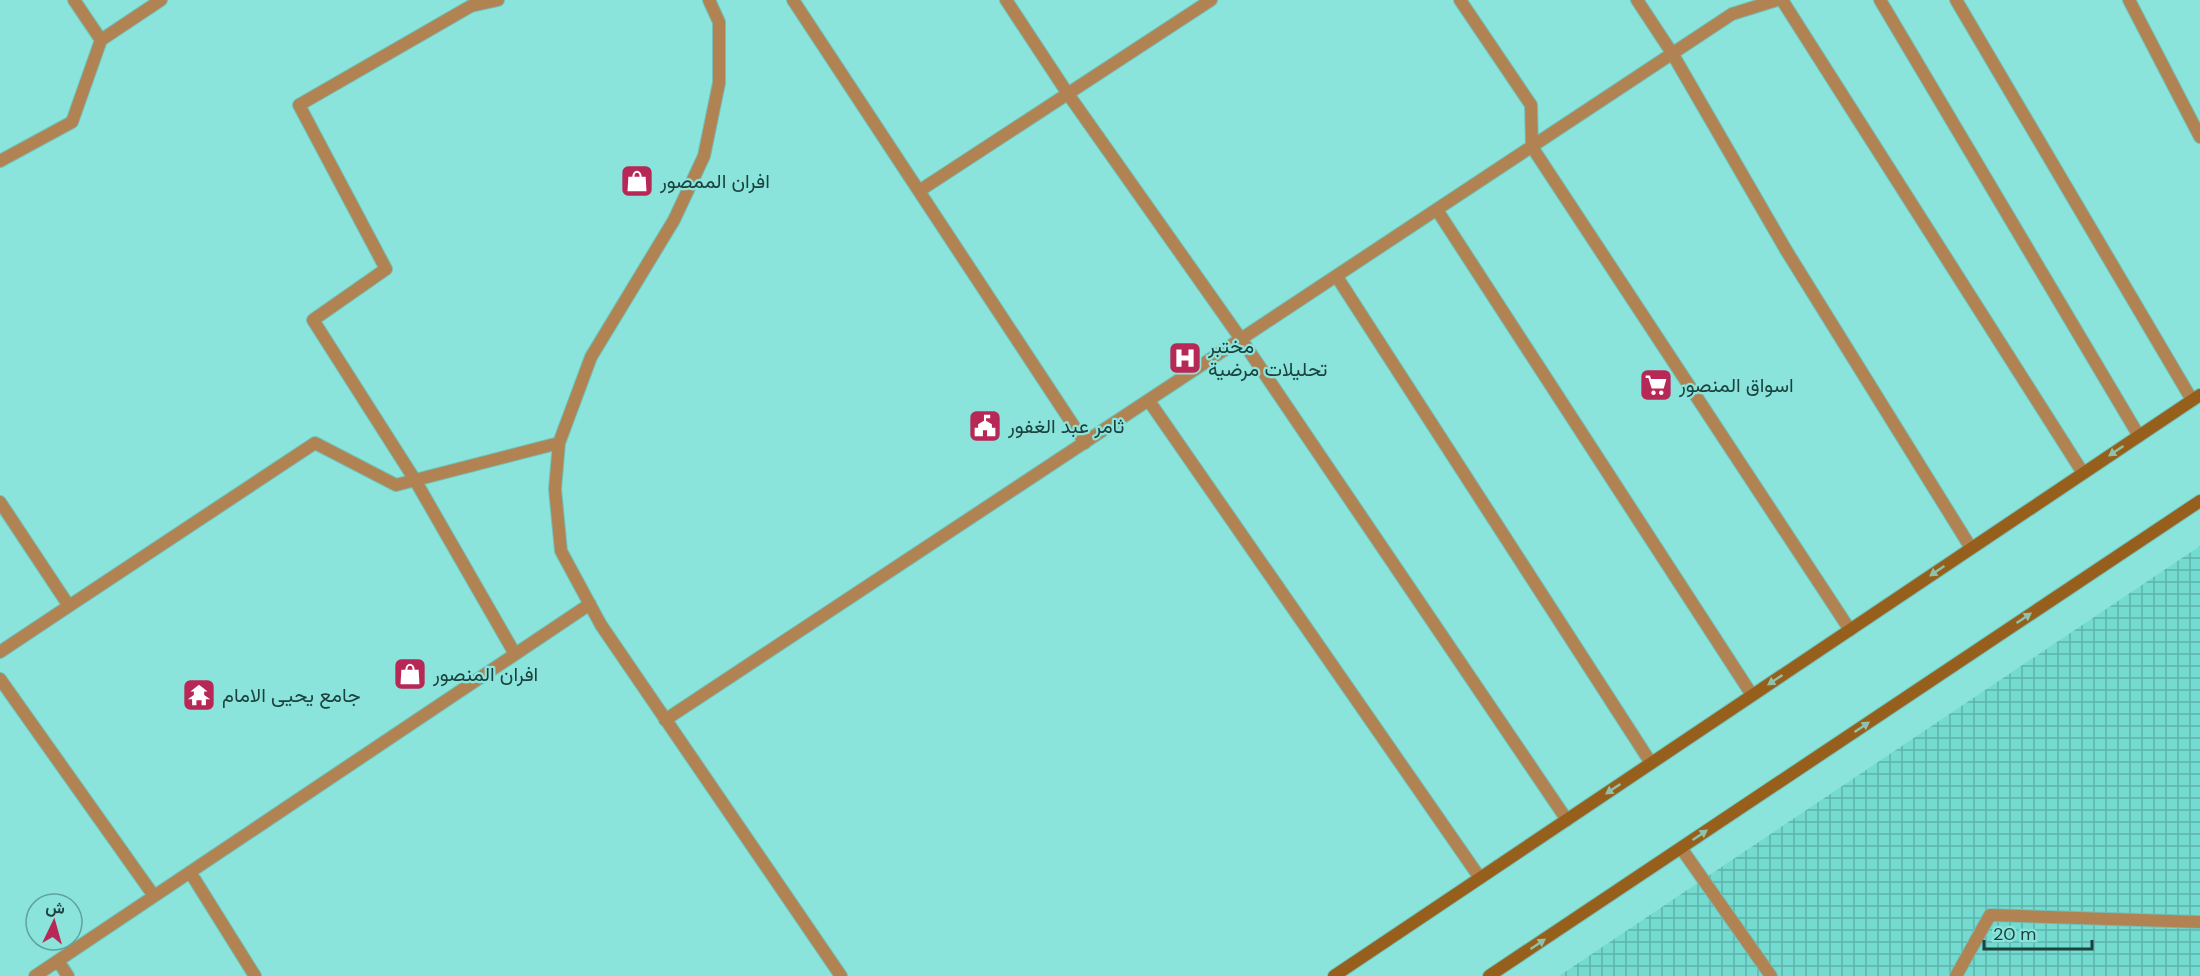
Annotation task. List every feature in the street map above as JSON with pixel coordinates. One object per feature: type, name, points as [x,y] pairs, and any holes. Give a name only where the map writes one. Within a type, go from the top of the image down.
[{"type":"main road","points":[[1334,976],[2196,398]]},
{"type":"main road","points":[[1489,976],[2200,501]]},
{"type":"street","points":[[74,0],[101,40]]},
{"type":"street","points":[[0,161],[72,122],[101,40],[160,0]]},
{"type":"street","points":[[498,0],[471,6],[299,105],[386,269],[313,320],[415,480],[515,654]]},
{"type":"street","points":[[709,0],[719,22],[719,83],[704,156],[674,220],[591,357],[559,443],[555,489],[561,551],[601,625],[841,976]]},
{"type":"street","points":[[793,0],[1085,443]]},
{"type":"street","points":[[1006,0],[1068,94],[1241,339],[1567,820]]},
{"type":"street","points":[[920,190],[1211,0]]},
{"type":"street","points":[[1460,0],[1531,105],[1532,147],[1850,630]]},
{"type":"street","points":[[1637,0],[1672,53],[1786,250],[1971,549]]},
{"type":"street","points":[[665,720],[1732,14],[1777,0]]},
{"type":"street","points":[[1782,0],[2083,473]]},
{"type":"street","points":[[1880,0],[2139,436]]},
{"type":"street","points":[[1956,0],[2196,398]]},
{"type":"street","points":[[2129,0],[2200,137]]},
{"type":"street","points":[[1437,210],[1752,696]]},
{"type":"street","points":[[1336,277],[1651,763]]},
{"type":"street","points":[[1149,401],[1480,878]]},
{"type":"street","points":[[0,652],[315,443],[396,485],[559,443]]},
{"type":"street","points":[[0,502],[69,606]]},
{"type":"street","points":[[35,976],[590,604]]},
{"type":"street","points":[[0,679],[154,896]]},
{"type":"street","points":[[1681,848],[1771,976]]},
{"type":"street","points":[[190,872],[255,976]]},
{"type":"street","points":[[1956,976],[1990,915],[2200,922]]},
{"type":"street","points":[[58,961],[68,976]]},
{"type":"shaded area","points":[[2200,546],[2200,976],[1559,976]]},
{"type":"place","name":"افران الممصور","points":[[637,181]]},
{"type":"place","name":"مختبر تحليلات مرضية","points":[[1185,358]]},
{"type":"place","name":"اسواق المنصور","points":[[1656,385]]},
{"type":"place","name":"ثامر عبد الغفور","points":[[985,426]]},
{"type":"place","name":"افران المنصور","points":[[410,674]]},
{"type":"place","name":"جامع يحيى الامام","points":[[199,695]]}]
